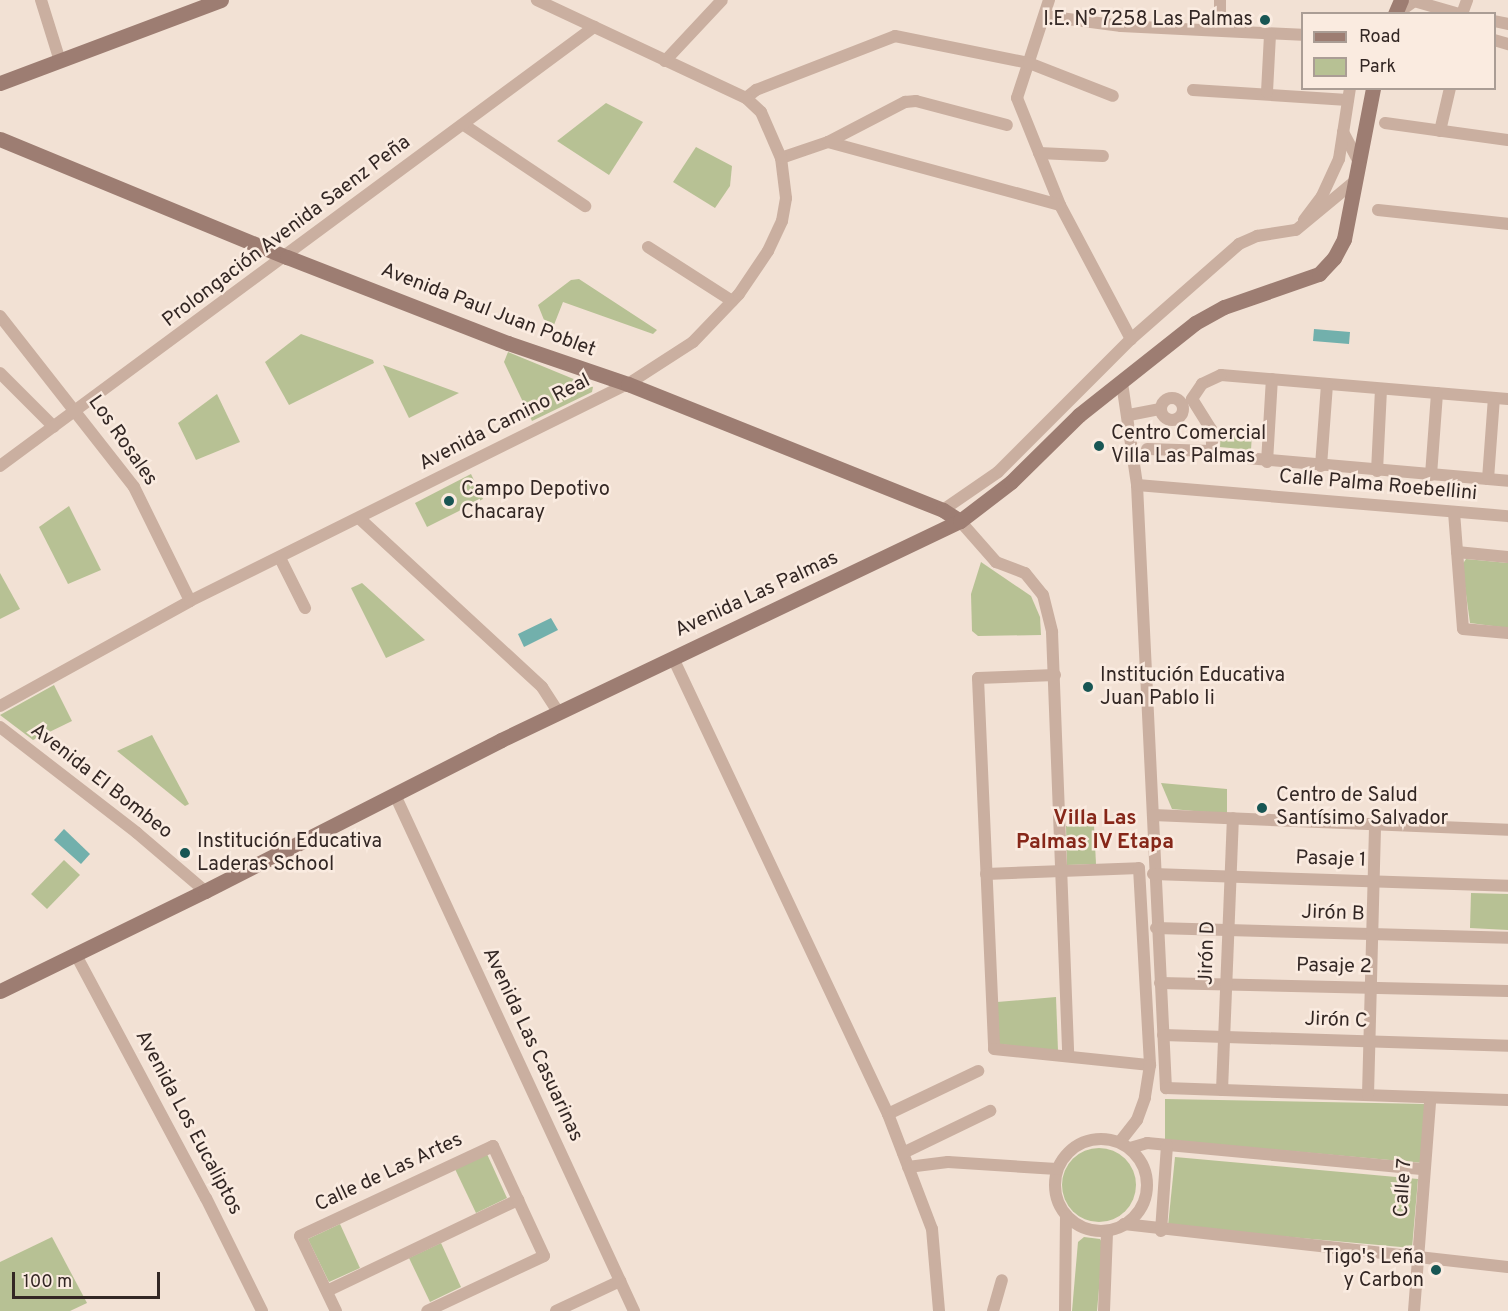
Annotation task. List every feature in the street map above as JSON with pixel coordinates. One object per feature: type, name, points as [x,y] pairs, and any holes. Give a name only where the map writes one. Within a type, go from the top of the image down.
[{"type":"main road","points":[[0,82],[221,0]]},
{"type":"main road","name":"Avenida Las Palmas","points":[[0,991],[205,891],[558,712],[960,521],[1011,482],[1094,404],[1195,323],[1224,307],[1319,274],[1334,258],[1344,239],[1373,90]]},
{"type":"main road","name":"Avenida Paul Juan Poblet","points":[[0,139],[286,257],[508,343],[628,384],[943,510],[960,521]]},
{"type":"street","points":[[41,0],[60,61]]},
{"type":"street","name":"Avenida Camino Real","points":[[0,706],[190,601],[628,384],[693,342],[732,301],[768,251],[782,221],[786,198],[781,158],[761,112],[746,98],[537,0]]},
{"type":"street","points":[[665,60],[722,0]]},
{"type":"street","points":[[1049,0],[1017,98],[1060,205],[1131,339]]},
{"type":"street","points":[[1220,0],[1220,30]]},
{"type":"street","points":[[1399,10],[1414,1],[1454,12]]},
{"type":"street","points":[[1045,16],[1121,26],[1301,35]]},
{"type":"street","name":"Prolongación Avenida Saenz Peña","points":[[0,466],[286,257],[594,27]]},
{"type":"street","points":[[1268,92],[1270,34]]},
{"type":"street","points":[[746,98],[756,90],[895,36],[1029,63],[1113,96]]},
{"type":"street","points":[[1193,90],[1349,94],[1339,159],[1322,196],[1296,230]]},
{"type":"street","points":[[1440,131],[1450,90]]},
{"type":"street","points":[[781,158],[828,142],[905,102],[916,101],[1007,125]]},
{"type":"street","points":[[1385,123],[1508,140]]},
{"type":"street","points":[[464,125],[585,206]]},
{"type":"street","points":[[1342,131],[1359,162]]},
{"type":"street","points":[[828,142],[1060,205]]},
{"type":"street","points":[[1038,153],[1104,156]]},
{"type":"street","points":[[943,510],[998,472],[1131,339],[1245,240],[1296,230],[1355,181]]},
{"type":"street","points":[[1378,210],[1508,224]]},
{"type":"street","points":[[648,247],[732,301]]},
{"type":"street","name":"Los Rosales","points":[[0,316],[77,410],[134,487],[190,601]]},
{"type":"street","points":[[0,373],[54,427]]},
{"type":"street","points":[[1160,409],[1170,420],[1179,417],[1202,384],[1221,375],[1508,399]]},
{"type":"street","points":[[1267,462],[1272,379]]},
{"type":"street","points":[[1122,383],[1129,415],[1137,485],[1153,814],[1153,874],[1166,1089],[1508,1100]]},
{"type":"street","points":[[1321,466],[1327,384]]},
{"type":"street","points":[[1377,471],[1381,389]]},
{"type":"street","points":[[1079,392],[1094,404]]},
{"type":"street","points":[[1431,475],[1437,393]]},
{"type":"street","points":[[1129,415],[1160,409],[1168,398],[1187,404],[1211,429],[1213,455],[1267,462],[1508,481]]},
{"type":"street","points":[[1488,479],[1494,398]]},
{"type":"street","points":[[1147,449],[1211,451]]},
{"type":"street","name":"Calle Palma Roebellini","points":[[1137,485],[1508,516]]},
{"type":"street","points":[[1454,512],[1463,629],[1508,633]]},
{"type":"street","points":[[359,518],[542,687],[558,712]]},
{"type":"street","points":[[960,521],[996,562],[1024,573],[1043,595],[1052,632],[1068,1055]]},
{"type":"street","points":[[1457,552],[1508,556]]},
{"type":"street","points":[[280,558],[305,608]]},
{"type":"street","points":[[673,658],[888,1114],[932,1228],[939,1311]]},
{"type":"street","points":[[1055,675],[978,678],[994,1049],[1150,1065]]},
{"type":"street","name":"Avenida El Bombeo","points":[[0,727],[137,833],[205,891]]},
{"type":"street","name":"Avenida Las Casuarinas","points":[[395,795],[634,1311]]},
{"type":"street","points":[[1153,814],[1508,830]]},
{"type":"street","name":"Jirón D","points":[[1222,1090],[1233,818]]},
{"type":"street","points":[[1368,1095],[1375,825]]},
{"type":"street","points":[[986,874],[1139,868],[1150,1065],[1145,1098],[1125,1145]]},
{"type":"street","name":"Pasaje 1","points":[[1153,874],[1508,886]]},
{"type":"street","name":"Jirón B","points":[[1156,928],[1508,938]]},
{"type":"street","name":"Avenida Los Eucaliptos","points":[[76,955],[201,1188],[262,1311]]},
{"type":"street","name":"Pasaje 2","points":[[1160,983],[1508,991]]},
{"type":"street","name":"Jirón C","points":[[1163,1035],[1508,1046]]},
{"type":"street","points":[[888,1114],[978,1071]]},
{"type":"street","name":"Calle 7","points":[[1414,1311],[1430,1104]]},
{"type":"street","points":[[903,1153],[990,1112]]},
{"type":"street","points":[[1137,1120],[1147,1143]]},
{"type":"street","points":[[1065,1311],[1066,1216],[1055,1194],[1057,1169],[1067,1153],[1083,1142],[1108,1138],[1125,1145],[1147,1143],[1424,1170]]},
{"type":"street","points":[[1066,1216],[1088,1229],[1107,1233],[1124,1224],[1138,1211],[1146,1194],[1145,1169],[1125,1145]]},
{"type":"street","points":[[1161,1231],[1167,1145]]},
{"type":"street","name":"Calle de Las Artes","points":[[327,1291],[300,1236],[493,1146],[518,1200]]},
{"type":"street","points":[[908,1167],[948,1162],[1057,1169]]},
{"type":"street","points":[[336,1311],[327,1291],[518,1200],[544,1256],[427,1311]]},
{"type":"street","points":[[1124,1224],[1161,1231],[1508,1267]]},
{"type":"street","points":[[1104,1311],[1107,1233]]},
{"type":"street","points":[[993,1311],[1002,1280]]},
{"type":"street","points":[[556,1311],[620,1281]]},
{"type":"green space","points":[[606,103],[643,122],[609,175],[557,141]]},
{"type":"green space","points":[[696,147],[732,166],[730,186],[715,208],[673,182]]},
{"type":"green space","points":[[579,279],[657,330],[653,334],[563,302],[550,335],[538,305],[571,280]]},
{"type":"green space","points":[[301,334],[373,360],[374,363],[289,405],[265,362]]},
{"type":"green space","points":[[508,352],[593,387],[592,392],[532,421],[504,362]]},
{"type":"green space","points":[[383,365],[459,393],[409,418]]},
{"type":"green space","points":[[217,394],[240,442],[196,460],[178,423]]},
{"type":"green space","points":[[1221,431],[1252,434],[1251,450],[1220,447]]},
{"type":"green space","name":"Campo Depotivo Chacaray","points":[[471,474],[483,499],[427,527],[415,503]]},
{"type":"green space","points":[[69,506],[101,570],[68,584],[39,527]]},
{"type":"green space","points":[[1466,559],[1508,563],[1508,628],[1470,623],[1462,565]]},
{"type":"green space","points":[[981,562],[1031,596],[1040,617],[1041,635],[978,636],[972,631],[971,594]]},
{"type":"green space","points":[[0,573],[20,609],[0,619]]},
{"type":"green space","points":[[362,583],[425,640],[386,658],[351,588]]},
{"type":"green space","points":[[54,685],[72,721],[33,740],[0,715]]},
{"type":"green space","points":[[152,735],[189,804],[185,806],[117,751]]},
{"type":"green space","points":[[1161,783],[1227,789],[1227,814],[1172,809]]},
{"type":"green space","points":[[1094,825],[1096,864],[1067,865],[1066,826]]},
{"type":"green space","points":[[64,860],[80,875],[47,909],[31,894]]},
{"type":"green space","points":[[1471,893],[1508,894],[1508,930],[1470,928]]},
{"type":"green space","points":[[1056,997],[1058,1051],[999,1044],[997,1002]]},
{"type":"green space","points":[[1165,1099],[1427,1104],[1423,1163],[1165,1140]]},
{"type":"green space","points":[[1099,1148],[1113,1151],[1125,1159],[1133,1171],[1136,1185],[1133,1199],[1125,1211],[1113,1219],[1099,1222],[1085,1219],[1073,1211],[1065,1199],[1062,1185],[1065,1171],[1073,1159],[1085,1151]]},
{"type":"green space","points":[[487,1154],[507,1198],[476,1213],[455,1169]]},
{"type":"green space","points":[[1175,1157],[1418,1179],[1412,1248],[1168,1226]]},
{"type":"green space","points":[[340,1224],[360,1268],[329,1282],[308,1239]]},
{"type":"green space","points":[[52,1237],[87,1303],[70,1311],[0,1311],[0,1262]]},
{"type":"green space","points":[[1084,1237],[1100,1239],[1103,1244],[1097,1311],[1072,1311],[1078,1242]]},
{"type":"green space","points":[[441,1243],[461,1287],[430,1302],[409,1258]]},
{"type":"water","points":[[1314,329],[1350,332],[1349,344],[1313,341]]},
{"type":"water","points":[[551,618],[558,630],[524,647],[518,634]]},
{"type":"water","points":[[64,829],[90,854],[81,864],[54,840]]},
{"type":"place","name":"I.E. N° 7258 Las Palmas","points":[[1265,20]]},
{"type":"place","name":"Centro Comercial Villa Las Palmas","points":[[1099,446]]},
{"type":"place","name":"Campo Depotivo Chacaray","points":[[449,501]]},
{"type":"place","name":"Institución Educativa Juan Pablo Ii","points":[[1088,687]]},
{"type":"place","name":"Centro de Salud Santísimo Salvador","points":[[1262,808]]},
{"type":"place","name":"Institución Educativa Laderas School","points":[[185,853]]},
{"type":"place","name":"Tigo's Leña y Carbon","points":[[1436,1270]]},
{"type":"district","name":"Villa Las Palmas IV Etapa","points":[[1095,831]]}]
